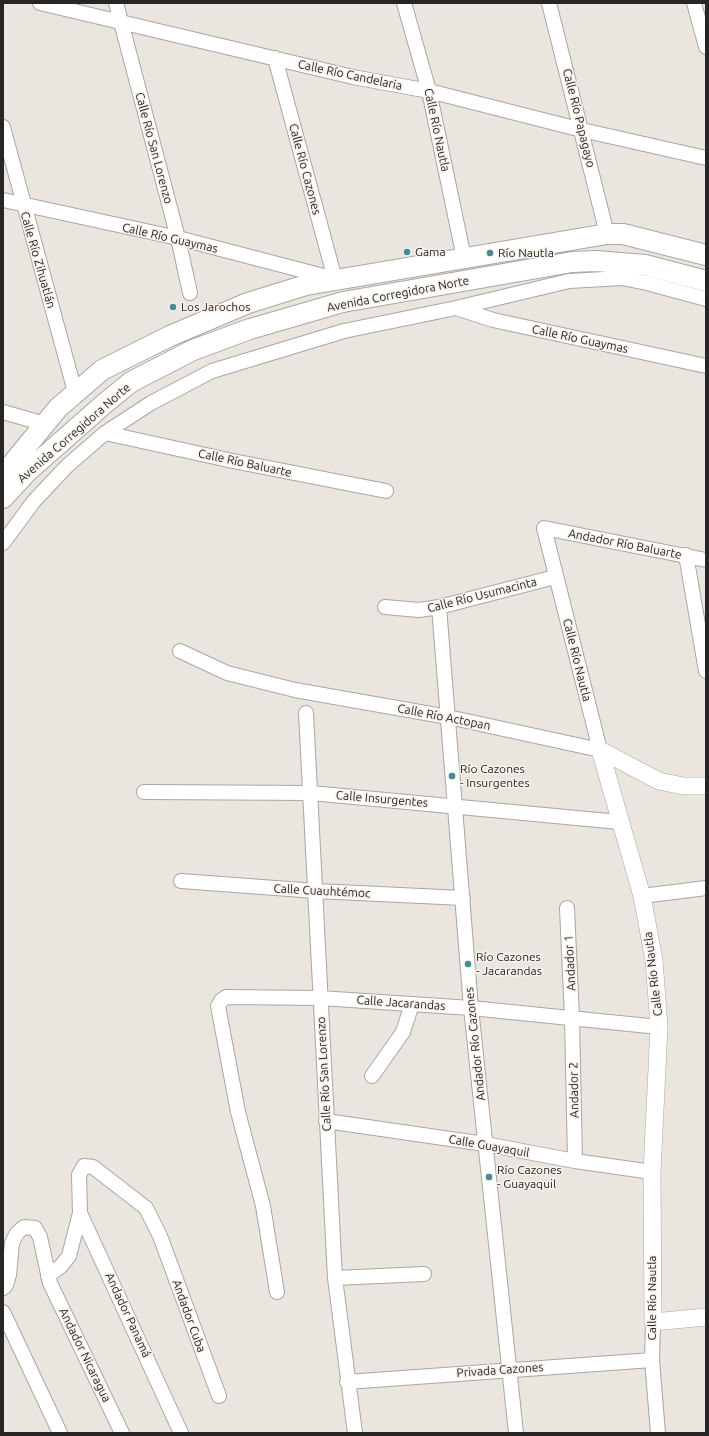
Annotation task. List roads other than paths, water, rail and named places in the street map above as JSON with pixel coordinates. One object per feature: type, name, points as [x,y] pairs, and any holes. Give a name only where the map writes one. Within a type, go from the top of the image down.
[{"type":"main road","name":"Avenida Corregidora Norte","points":[[3,475],[45,424],[75,392],[102,370],[170,336],[248,303],[306,285],[335,279],[607,234],[623,234],[706,254]]},
{"type":"main road","name":"Avenida Corregidora Norte","points":[[3,498],[27,472],[131,382],[193,350],[250,329],[343,302],[572,262],[596,261],[645,265],[700,288]]},
{"type":"street","name":"Calle Río Candelaria","points":[[40,3],[275,58],[429,91],[582,130],[706,158]]},
{"type":"street","name":"Calle Río San Lorenzo","points":[[116,3],[178,238],[190,293]]},
{"type":"street","name":"Calle Río Nautla","points":[[404,3],[429,91],[464,258]]},
{"type":"street","name":"Calle Río Papagayo","points":[[549,3],[607,234]]},
{"type":"street","points":[[694,3],[706,47]]},
{"type":"street","name":"Calle Río Cazones","points":[[275,58],[335,279]]},
{"type":"street","name":"Calle Río Zihuatlán","points":[[3,127],[75,392]]},
{"type":"street","name":"Calle Río Guaymas","points":[[3,200],[178,238],[335,279]]},
{"type":"street","points":[[3,543],[34,501],[67,466],[105,433],[151,403],[212,371],[344,331],[456,308],[570,281],[622,278],[700,288]]},
{"type":"street","name":"Calle Río Guaymas","points":[[456,308],[493,320],[706,366]]},
{"type":"street","points":[[3,412],[45,424]]},
{"type":"street","name":"Calle Río Baluarte","points":[[105,433],[233,461],[386,491]]},
{"type":"street","name":"Calle Río Nautla","points":[[544,528],[555,577],[619,822],[642,896],[654,960],[659,1027],[652,1172],[652,1360],[658,1433]]},
{"type":"street","name":"Andador Río Baluarte","points":[[544,528],[706,560]]},
{"type":"street","points":[[686,555],[706,671]]},
{"type":"street","name":"Calle Río Usumacinta","points":[[385,607],[420,610],[440,607],[555,577]]},
{"type":"street","name":"Andador Río Cazones","points":[[440,607],[454,806],[463,898],[471,1008],[516,1433]]},
{"type":"street","name":"Calle Río Actopan","points":[[180,651],[235,675],[295,690],[448,717],[600,750],[645,775],[659,781],[683,786],[706,786]]},
{"type":"street","name":"Calle Río San Lorenzo","points":[[306,713],[335,1278],[347,1382],[355,1433]]},
{"type":"street","name":"Calle Insurgentes","points":[[144,792],[311,793],[619,822]]},
{"type":"street","name":"Calle Cuauhtémoc","points":[[181,881],[316,891],[463,898]]},
{"type":"street","points":[[642,896],[706,888]]},
{"type":"street","name":"Andador 1","points":[[568,908],[572,1018]]},
{"type":"street","name":"Calle Jacarandas","points":[[277,1292],[263,1206],[238,1112],[218,1006],[221,1001],[226,998],[320,998],[471,1008],[659,1027]]},
{"type":"street","points":[[372,1076],[403,1032],[412,1004]]},
{"type":"street","name":"Andador 2","points":[[572,1018],[575,1161]]},
{"type":"street","name":"Calle Guayaquil","points":[[326,1121],[485,1144],[575,1161],[652,1172]]},
{"type":"street","name":"Andador Cuba","points":[[80,1213],[79,1175],[84,1166],[93,1167],[146,1208],[160,1236],[219,1396]]},
{"type":"street","points":[[48,1276],[61,1266],[69,1256],[80,1213]]},
{"type":"street","name":"Andador Panamá","points":[[80,1213],[181,1433]]},
{"type":"street","name":"Andador Nicaragua","points":[[3,1288],[6,1285],[9,1275],[12,1243],[17,1233],[24,1227],[35,1228],[40,1237],[48,1276],[122,1433]]},
{"type":"street","points":[[335,1278],[424,1274]]},
{"type":"street","points":[[3,1312],[60,1433]]},
{"type":"street","points":[[653,1322],[706,1317]]},
{"type":"street","name":"Privada Cazones","points":[[347,1382],[509,1369],[652,1360]]},
{"type":"place","name":"Gama","points":[[407,252]]},
{"type":"place","name":"Río Nautla","points":[[490,253]]},
{"type":"place","name":"Los Jarochos","points":[[173,307]]},
{"type":"place","name":"Río Cazones - Insurgentes","points":[[452,776]]},
{"type":"place","name":"Río Cazones - Jacarandas","points":[[468,964]]},
{"type":"place","name":"Río Cazones - Guayaquil","points":[[489,1177]]}]
